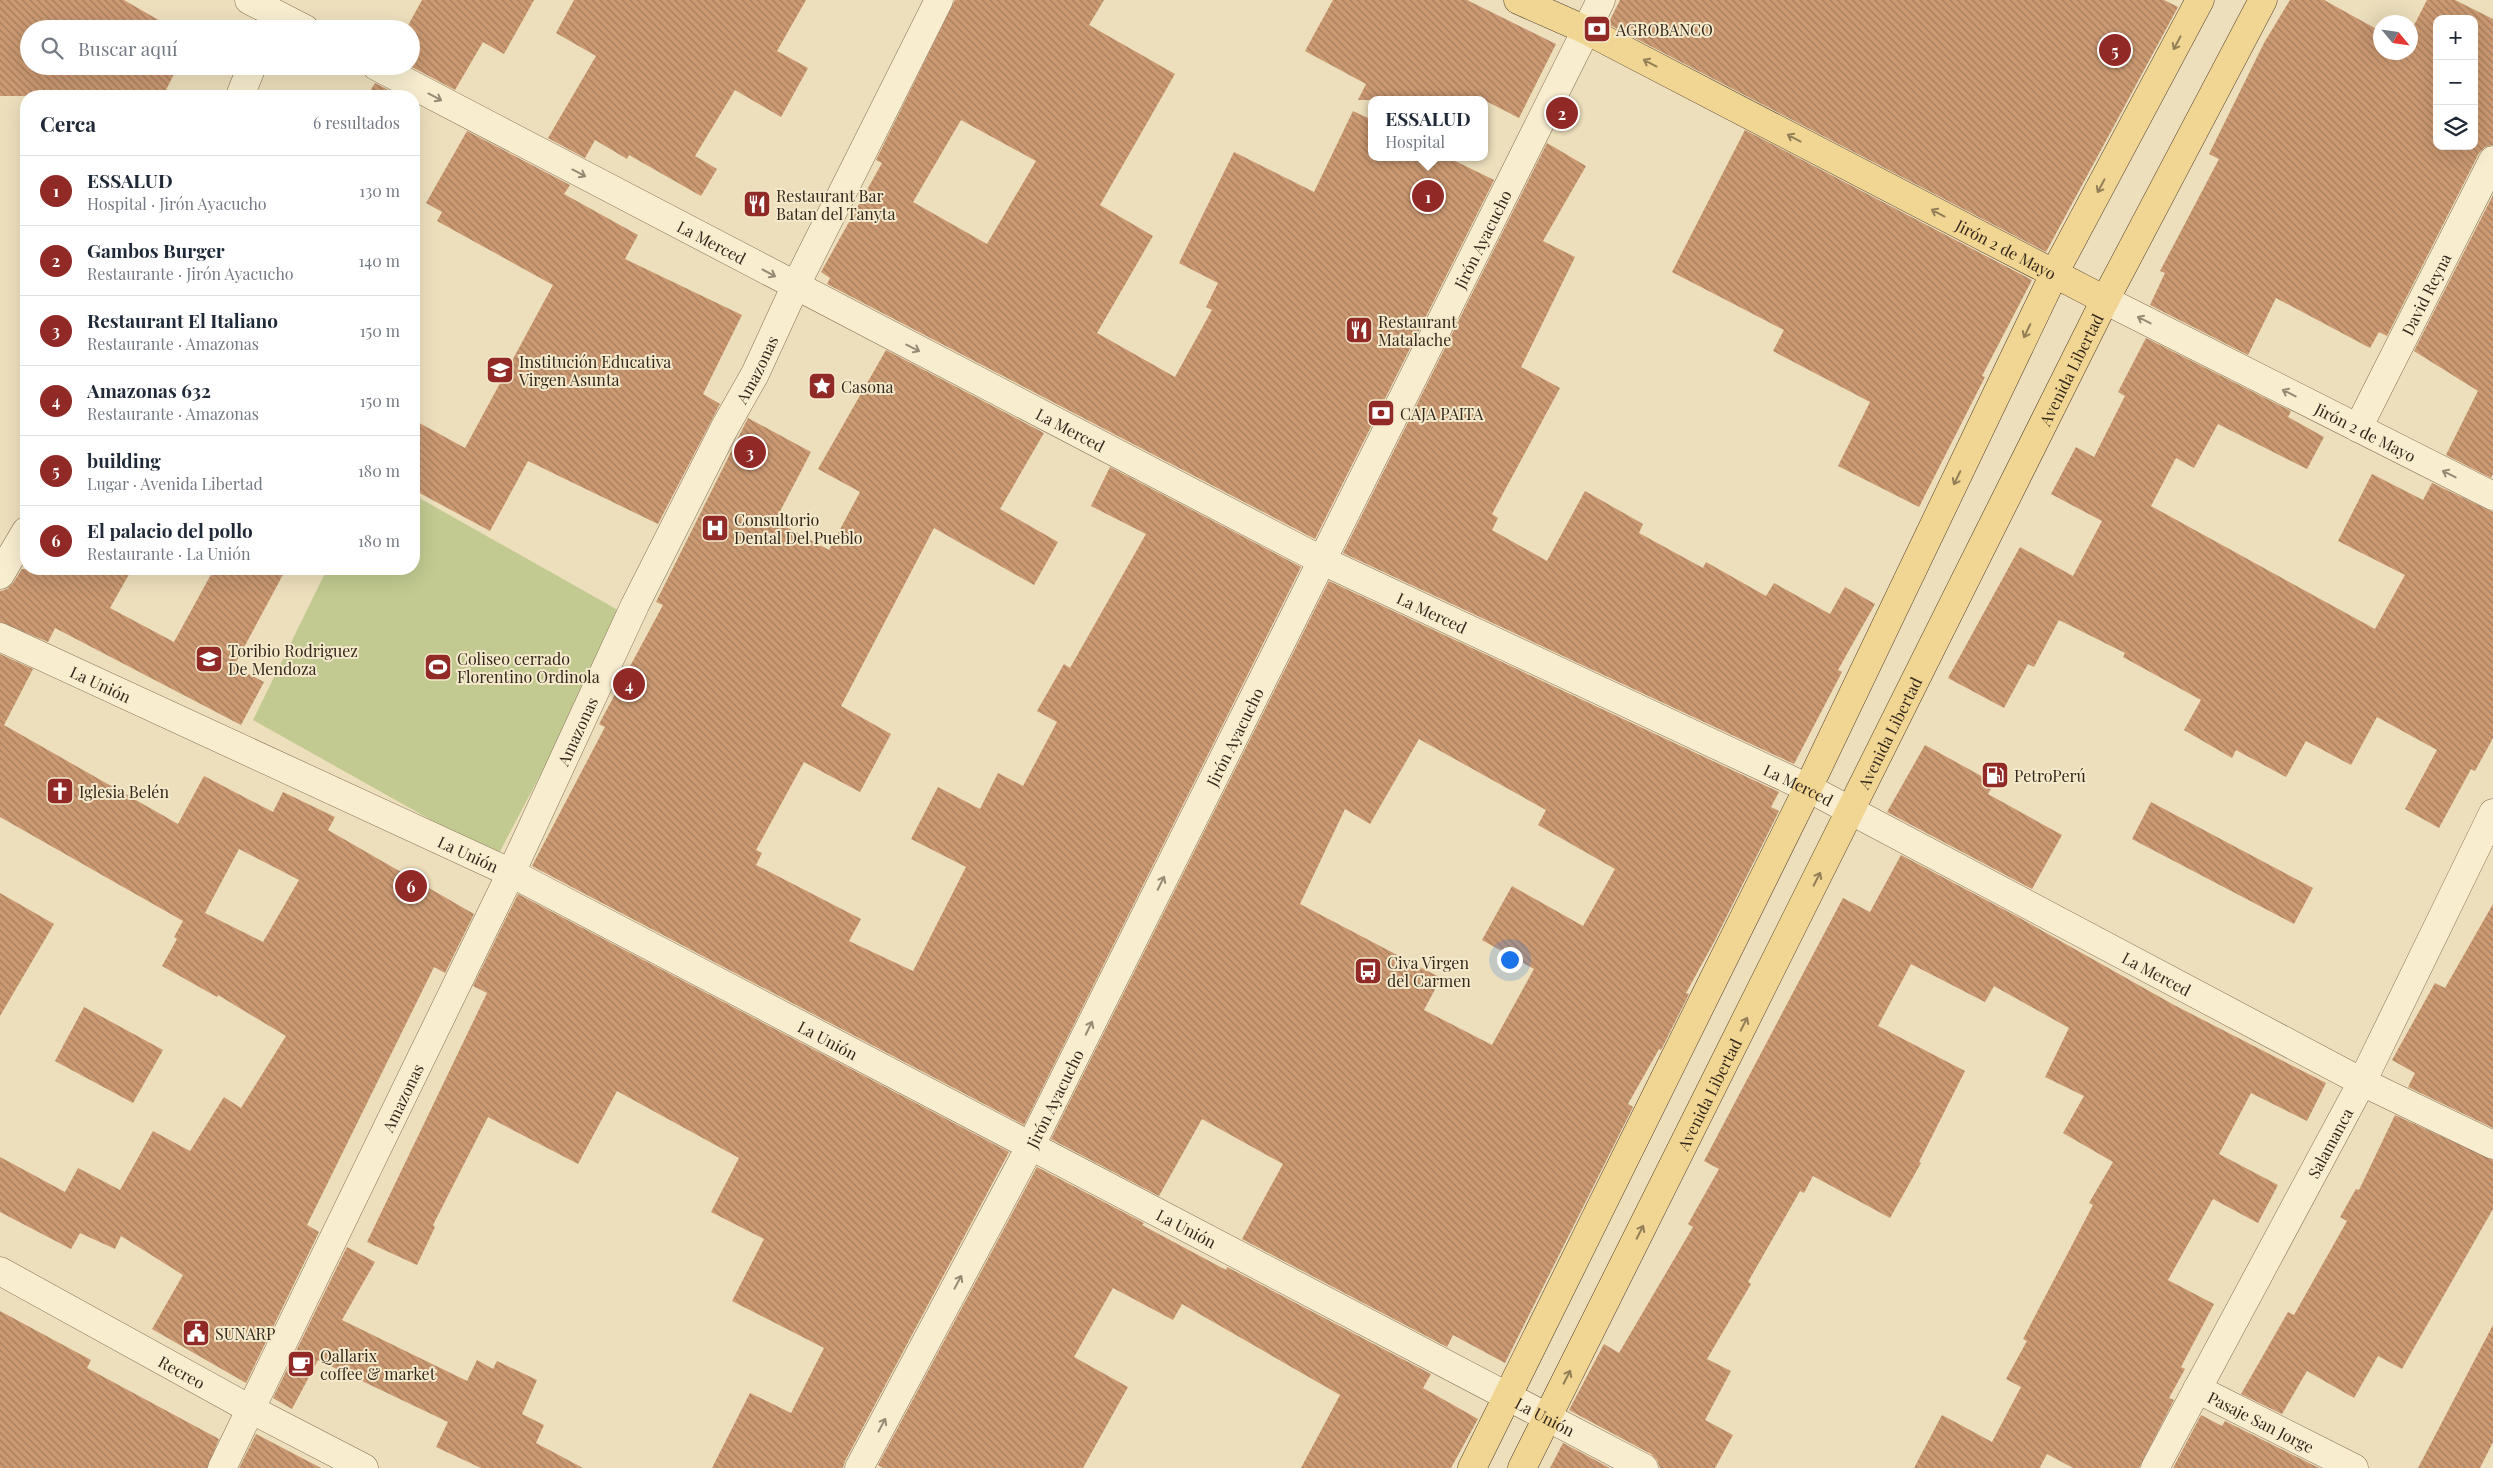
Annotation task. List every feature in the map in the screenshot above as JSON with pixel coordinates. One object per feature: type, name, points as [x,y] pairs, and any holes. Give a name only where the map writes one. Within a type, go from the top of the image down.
[{"type":"main road","name":"Jirón 2 de Mayo","points":[[1518,0],[1586,30],[2106,300]]},
{"type":"main road","points":[[1472,1468],[1808,788],[2055,274],[2200,0]]},
{"type":"main road","name":"Avenida Libertad","points":[[1522,1468],[2106,300],[2263,0]]},
{"type":"street","name":"Amazonas","points":[[222,1468],[252,1410],[511,872],[635,605],[725,427],[755,374],[795,286],[939,0]]},
{"type":"street","name":"Jirón Ayacucho","points":[[859,1468],[1031,1146],[1601,0]]},
{"type":"street","points":[[267,10],[287,20]]},
{"type":"street","points":[[242,90],[248,75]]},
{"type":"street","name":"La Merced","points":[[393,75],[1321,560],[1808,788],[2362,1082],[2493,1146]]},
{"type":"street","name":"David Reyna","points":[[2358,428],[2493,160]]},
{"type":"street","name":"Jirón 2 de Mayo","points":[[2106,300],[2493,496]]},
{"type":"street","points":[[0,575],[20,541]]},
{"type":"street","name":"La Unión","points":[[0,637],[511,872],[1644,1468]]},
{"type":"street","name":"Salamanca","points":[[2155,1468],[2362,1082],[2493,813]]},
{"type":"street","name":"Recreo","points":[[0,1270],[252,1410],[364,1468]]},
{"type":"street","name":"Pasaje San Jorge","points":[[2197,1389],[2354,1468]]},
{"type":"green space","name":"Coliseo cerrado Florentino Ordinola","points":[[420,498],[625,614],[497,857],[253,720],[324,575],[420,575]]},
{"type":"building","points":[[0,0],[124,0],[158,20],[20,20],[20,75],[174,75],[166,90],[20,90],[20,96],[0,96]]},
{"type":"building","points":[[422,0],[534,0],[504,54],[483,42],[455,90],[420,71],[420,20],[411,20]]},
{"type":"building","points":[[574,0],[806,0],[777,51],[808,68],[781,117],[735,90],[695,156],[717,169],[701,196],[629,155],[627,159],[595,140],[585,158],[548,138],[596,56],[556,33]]},
{"type":"building","points":[[955,0],[1104,0],[1089,25],[1175,74],[1100,205],[1153,236],[1097,333],[1175,377],[1212,310],[1206,307],[1218,283],[1179,263],[1234,152],[1314,192],[1353,111],[1368,118],[1368,161],[1455,161],[1494,180],[1315,539],[827,284],[830,278],[821,272],[882,163],[876,160]],"holes":[[[961,120],[1036,161],[987,244],[913,202]]]},
{"type":"building","points":[[1333,0],[1467,0],[1556,44],[1519,118],[1488,102],[1488,96],[1368,96],[1368,100],[1358,100],[1366,84],[1305,51]]},
{"type":"building","points":[[1620,0],[2164,0],[2178,7],[2046,252],[1608,24]]},
{"type":"building","points":[[2290,0],[2324,0],[2373,27],[2373,60],[2418,60],[2418,17],[2427,0],[2455,0],[2493,19],[2493,145],[2485,147],[2479,153],[2387,336],[2379,332],[2370,348],[2276,298],[2248,355],[2150,305],[2165,273],[2160,271],[2219,159],[2209,154],[2264,43]]},
{"type":"building","points":[[375,83],[388,90],[371,90]]},
{"type":"building","points":[[1745,130],[2032,280],[1982,376],[1985,377],[1919,507],[1838,466],[1870,402],[1773,351],[1784,330],[1672,272]]},
{"type":"building","points":[[467,131],[570,185],[564,194],[638,235],[625,259],[742,315],[703,394],[720,404],[658,524],[528,461],[490,531],[420,493],[420,423],[465,448],[553,285],[437,221],[442,212],[426,203]]},
{"type":"building","points":[[1547,143],[1586,166],[1543,241],[1575,257],[1521,367],[1560,388],[1492,514],[1498,518],[1492,530],[1547,561],[1585,491],[1643,524],[1639,533],[1703,568],[1706,562],[1766,596],[1774,583],[1830,614],[1845,587],[1875,604],[1838,670],[1842,672],[1794,764],[1343,553]]},
{"type":"building","points":[[2493,195],[2493,474],[2491,478],[2446,455],[2478,391],[2414,351]]},
{"type":"building","points":[[2146,338],[2291,411],[2288,417],[2324,437],[2307,469],[2218,424],[2194,468],[2176,458],[2151,506],[2375,629],[2405,575],[2338,541],[2372,474],[2423,500],[2432,483],[2493,512],[2493,738],[2475,771],[2471,769],[2439,828],[2405,809],[2437,750],[2377,717],[2351,765],[2306,741],[2286,777],[2236,750],[2232,758],[2184,730],[2201,700],[2123,657],[2125,653],[2059,620],[2034,667],[2028,664],[2004,708],[1948,678],[2020,547],[2073,576],[2102,521],[2051,494],[2076,447],[2094,457],[2125,396],[2118,392]]},
{"type":"building","points":[[886,350],[1044,433],[1000,509],[1058,542],[1034,585],[934,528],[841,706],[891,734],[860,792],[804,762],[756,850],[762,853],[756,865],[861,919],[849,941],[913,971],[966,867],[911,839],[938,787],[980,809],[998,773],[1023,786],[1057,722],[1037,711],[1064,664],[1070,668],[1146,534],[1091,506],[1110,467],[1301,567],[1024,1125],[532,866],[605,727],[599,724],[663,605],[656,602],[748,418],[811,452],[775,521],[829,550],[860,492],[818,469]]},
{"type":"building","name":"Toribio Rodriguez De Mendoza","points":[[20,572],[20,575],[129,575],[110,608],[174,642],[211,575],[283,575],[234,666],[264,682],[241,725],[55,628],[48,642],[0,622],[0,591],[7,589]]},
{"type":"building","points":[[1329,581],[1779,792],[1771,807],[1779,811],[1714,942],[1686,993],[1689,994],[1661,1050],[1659,1049],[1628,1104],[1633,1107],[1505,1363],[1453,1335],[1447,1347],[1242,1239],[1283,1164],[1202,1119],[1159,1196],[1051,1139]],"holes":[[[1419,739],[1546,810],[1538,825],[1615,869],[1583,926],[1512,886],[1482,940],[1534,969],[1492,1045],[1424,1010],[1441,978],[1300,904],[1345,809],[1370,824]]]},
{"type":"building","points":[[0,654],[33,669],[4,725],[178,824],[204,776],[273,812],[283,792],[335,817],[328,830],[474,914],[445,973],[434,967],[307,1225],[319,1232],[246,1383],[152,1329],[183,1275],[121,1236],[115,1249],[80,1233],[71,1249],[0,1212],[0,1157],[65,1192],[78,1168],[120,1190],[153,1131],[190,1151],[224,1097],[241,1108],[286,1036],[218,995],[217,997],[162,966],[177,939],[174,937],[183,921],[0,817]],"holes":[[[239,849],[299,880],[263,942],[205,913]]]},
{"type":"building","points":[[1925,745],[1994,783],[1988,794],[2062,835],[2032,889],[1887,812]]},
{"type":"building","points":[[2151,802],[2313,888],[2294,924],[2132,839]]},
{"type":"building","points":[[1901,855],[2018,917],[2174,1005],[2326,1083],[2307,1121],[2251,1093],[2219,1154],[2278,1185],[2258,1223],[2213,1199],[2168,1280],[2214,1304],[2181,1367],[2185,1369],[2169,1398],[2174,1400],[2139,1468],[2073,1468],[2047,1454],[2041,1468],[1914,1468],[1942,1415],[1992,1442],[2021,1387],[2006,1379],[2027,1341],[2023,1339],[2093,1205],[2089,1203],[2113,1162],[2063,1133],[2084,1096],[2045,1077],[2069,1028],[1994,986],[1985,1002],[1911,964],[1878,1026],[1965,1071],[1919,1162],[1921,1163],[1890,1218],[1813,1176],[1804,1193],[1800,1191],[1748,1282],[1751,1284],[1707,1359],[1731,1371],[1705,1420],[1733,1435],[1715,1468],[1660,1468],[1657,1460],[1651,1454],[1569,1410],[1604,1344],[1619,1353],[1693,1227],[1688,1224],[1719,1169],[1704,1161],[1843,898],[1870,912]]},
{"type":"building","points":[[0,893],[54,924],[0,1016]]},
{"type":"building","points":[[518,894],[1009,1152],[843,1468],[712,1468],[750,1393],[791,1413],[824,1348],[732,1301],[764,1239],[711,1212],[739,1158],[617,1091],[578,1164],[488,1117],[433,1225],[435,1227],[417,1265],[367,1242],[487,993],[473,986]]},
{"type":"building","points":[[2493,904],[2493,1128],[2408,1087],[2415,1073],[2392,1060],[2435,983],[2445,988]]},
{"type":"building","points":[[84,1007],[163,1050],[133,1103],[55,1061]]},
{"type":"building","points":[[2395,1115],[2493,1160],[2493,1209],[2402,1369],[2378,1356],[2354,1398],[2307,1371],[2282,1414],[2241,1394],[2288,1312],[2294,1315],[2347,1221],[2340,1217],[2356,1189],[2359,1190]]},
{"type":"building","points":[[1037,1167],[1144,1223],[1142,1225],[1226,1270],[1227,1267],[1431,1374],[1423,1388],[1478,1419],[1451,1468],[1301,1468],[1340,1395],[1182,1304],[1173,1320],[1113,1288],[1074,1357],[1128,1387],[1083,1468],[883,1468],[878,1465]]},
{"type":"building","points":[[347,1247],[375,1262],[342,1320],[467,1381],[477,1360],[493,1369],[497,1361],[537,1380],[522,1414],[544,1425],[536,1443],[583,1468],[481,1468],[436,1447],[448,1422],[318,1360],[292,1409],[273,1398]]},
{"type":"building","points":[[0,1311],[91,1360],[87,1368],[219,1439],[207,1468],[0,1468]]},
{"type":"building","points":[[2493,1325],[2493,1442],[2480,1468],[2418,1468]]},
{"type":"building","points":[[2201,1415],[2222,1426],[2225,1421],[2319,1468],[2173,1468]]},
{"type":"building","points":[[256,1434],[321,1468],[239,1468]]},
{"type":"building","points":[[1563,1443],[1610,1468],[1550,1468]]},
{"type":"place","name":"AGROBANCO","points":[[1597,29]]},
{"type":"place","name":"building","points":[[2115,50]]},
{"type":"place","name":"Gambos Burger","points":[[1562,113]]},
{"type":"place","name":"ESSALUD","points":[[1428,196]]},
{"type":"place","name":"Restaurant Bar Batan del Tanyta","points":[[757,204]]},
{"type":"place","name":"Restaurant Matalache","points":[[1359,330]]},
{"type":"place","name":"Institución Educativa Virgen Asunta","points":[[500,370]]},
{"type":"place","name":"Casona","points":[[822,386]]},
{"type":"place","name":"CAJA PAITA","points":[[1381,413]]},
{"type":"place","name":"Restaurant El Italiano","points":[[750,452]]},
{"type":"place","name":"Consultorio Dental Del Pueblo","points":[[715,528]]},
{"type":"place","name":"Toribio Rodriguez De Mendoza","points":[[209,659]]},
{"type":"place","name":"Coliseo cerrado Florentino Ordinola","points":[[438,667]]},
{"type":"place","name":"Amazonas 632","points":[[629,684]]},
{"type":"place","name":"PetroPerú","points":[[1995,775]]},
{"type":"place","name":"Iglesia Belén","points":[[60,791]]},
{"type":"place","name":"El palacio del pollo","points":[[411,886]]},
{"type":"place","name":"Civa Virgen del Carmen","points":[[1368,971]]},
{"type":"place","name":"SUNARP","points":[[196,1333]]},
{"type":"place","name":"Qallarix coffee & market","points":[[301,1364]]}]
